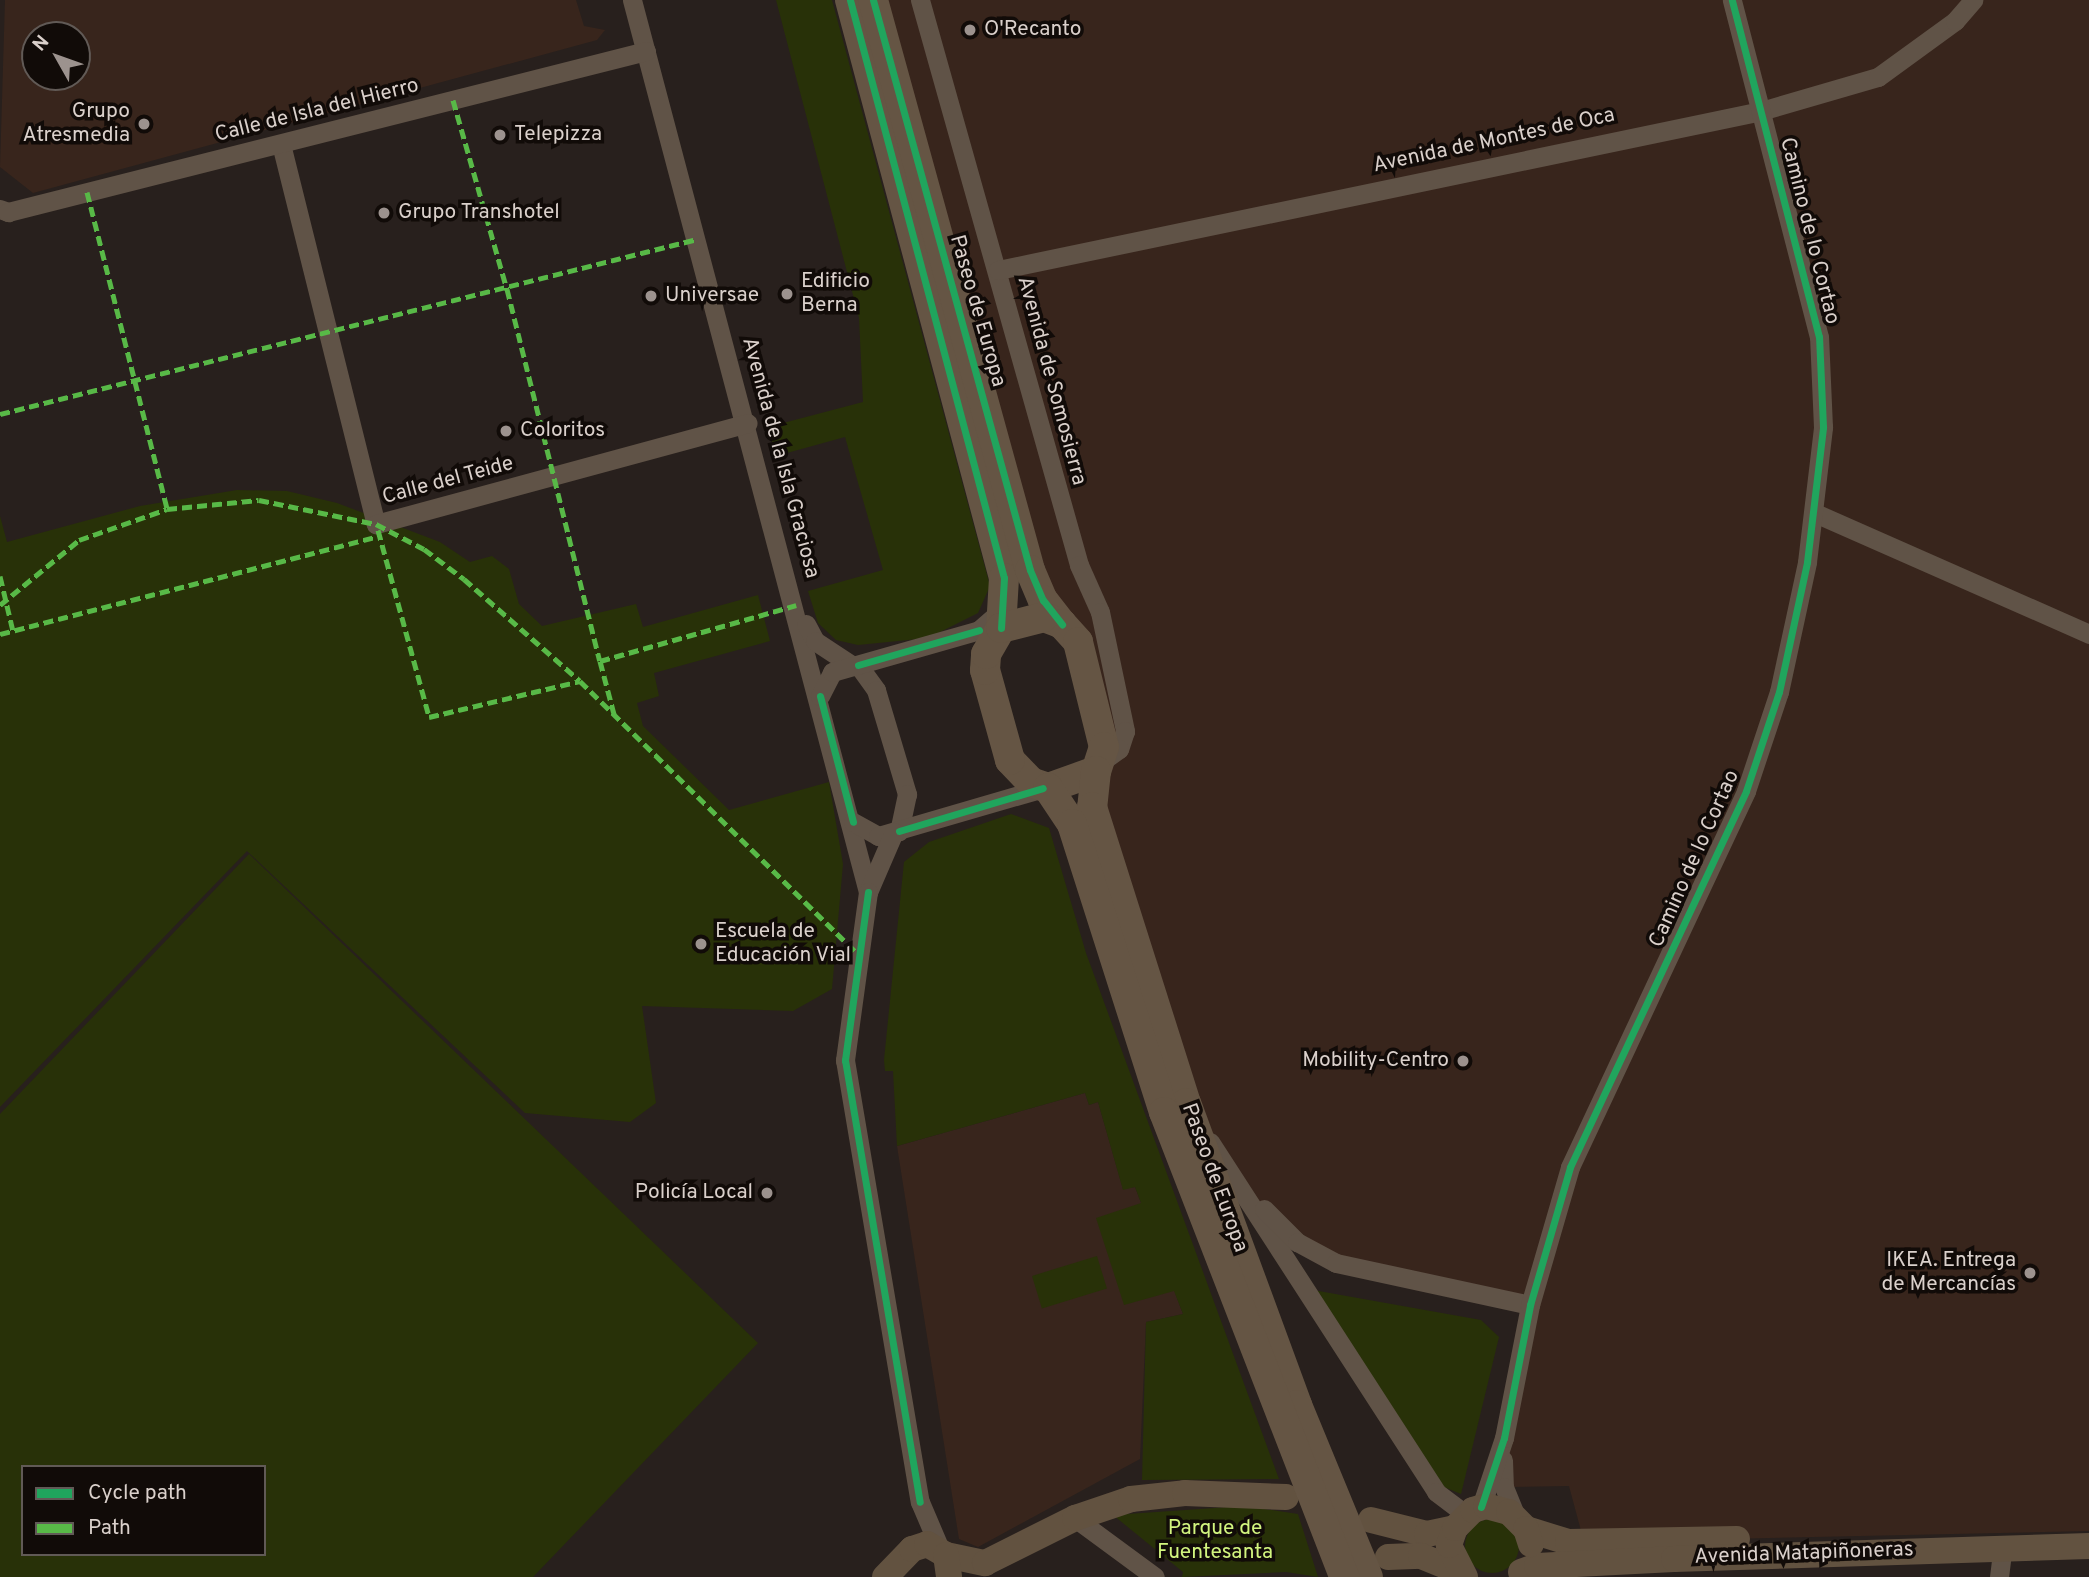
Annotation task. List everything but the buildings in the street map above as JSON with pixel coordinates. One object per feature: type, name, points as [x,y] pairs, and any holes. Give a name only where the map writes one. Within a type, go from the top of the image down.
[{"type":"main road","name":"Paseo de Europa","points":[[850,0],[973,453],[1004,578],[985,670],[1010,760],[1046,788],[1072,824],[1164,1112],[1344,1577]]},
{"type":"main road","name":"Paseo de Europa","points":[[873,0],[1030,570],[1043,600],[1067,628],[1103,733],[1092,807],[1186,1102],[1297,1405],[1378,1567]]},
{"type":"main road","points":[[995,625],[1032,618],[1067,628]]},
{"type":"main road","points":[[1046,788],[1098,767]]},
{"type":"main road","points":[[901,1566],[926,1544],[945,1560],[985,1563],[1075,1518],[1158,1495],[1286,1497]]},
{"type":"main road","name":"Avenida Matapiñoneras","points":[[1467,1516],[1502,1508],[1521,1523],[1568,1542],[2089,1531]]},
{"type":"main road","points":[[1462,1574],[1449,1545],[1467,1516]]},
{"type":"main road","points":[[1371,1520],[1427,1534],[1467,1516]]},
{"type":"main road","points":[[1518,1575],[1531,1548],[1521,1523]]},
{"type":"main road","name":"Avenida Matapiñoneras","points":[[1518,1575],[1545,1566],[2003,1546],[2089,1546]]},
{"type":"main road","points":[[1378,1567],[1421,1556],[1462,1574]]},
{"type":"street","name":"Avenida de la Isla Graciosa","points":[[632,0],[796,605],[853,822],[868,892]]},
{"type":"street","name":"Avenida de Somosierra","points":[[920,0],[1079,565],[1100,612],[1125,732],[1119,749],[1098,767]]},
{"type":"street","name":"Camino de lo Cortao","points":[[1521,1523],[1502,1474],[1504,1438],[1530,1305],[1570,1167],[1746,791],[1779,692],[1815,513],[1823,427],[1819,337],[1732,0]]},
{"type":"street","name":"Avenida de Montes de Oca","points":[[998,270],[1761,111],[1878,76],[1955,21],[1973,0]]},
{"type":"street","name":"Calle de Isla del Hierro","points":[[0,209],[8,212],[646,51]]},
{"type":"street","name":"Calle del Teide","points":[[281,144],[376,524],[747,424]]},
{"type":"street","points":[[1815,513],[2089,634]]},
{"type":"street","name":"Avenida de la Isla Graciosa","points":[[796,605],[815,641],[855,666]]},
{"type":"street","points":[[1067,628],[1085,616],[1100,612]]},
{"type":"street","points":[[820,696],[832,672],[995,625]]},
{"type":"street","points":[[855,666],[876,690],[907,793],[896,831],[868,892],[845,1060],[920,1502],[945,1560]]},
{"type":"street","points":[[853,822],[878,836],[1046,788]]},
{"type":"street","points":[[1186,1102],[1436,1492],[1467,1516]]},
{"type":"street","points":[[1248,1198],[1297,1242],[1336,1263],[1530,1305]]},
{"type":"street","name":"Camino de lo Cortao","points":[[1467,1516],[1504,1438]]},
{"type":"street","points":[[901,1566],[920,1502]]},
{"type":"street","points":[[1075,1518],[1155,1577]]},
{"type":"street","points":[[1999,1577],[2003,1546]]},
{"type":"shaded area","name":"Grupo Atresmedia","points":[[5,0],[576,0],[584,26],[605,30],[597,40],[33,193],[0,167]]},
{"type":"shaded area","points":[[873,0],[2089,0],[2089,1531],[1584,1542],[1569,1486],[1504,1487],[1529,1305],[1373,1273],[1276,1224],[1212,1146],[1096,771],[1062,624]]},
{"type":"shaded area","points":[[1085,1093],[1089,1105],[1098,1102],[1123,1189],[1135,1187],[1183,1314],[1146,1322],[1140,1459],[978,1547],[959,1539],[897,1146]]},
{"type":"green space","points":[[776,0],[832,0],[990,586],[978,613],[928,638],[858,645],[836,640],[818,623],[808,591],[883,570],[845,437],[776,456],[768,427],[863,402],[859,318]]},
{"type":"green space","points":[[237,490],[287,491],[337,503],[440,542],[470,562],[492,556],[509,569],[519,604],[542,626],[636,604],[643,627],[758,595],[770,641],[654,673],[659,696],[637,703],[643,726],[729,810],[829,782],[843,864],[832,989],[793,1011],[642,1006],[656,1103],[630,1122],[525,1113],[247,851],[0,1107],[0,516],[7,542],[140,506]]},
{"type":"green space","points":[[1011,814],[1049,828],[1086,953],[1279,1479],[1142,1480],[1146,1322],[1183,1314],[1174,1291],[1124,1305],[1096,1218],[1141,1203],[1135,1187],[1123,1190],[1098,1102],[1089,1105],[1085,1093],[897,1146],[893,1071],[885,1071],[884,1060],[904,862],[929,842]]},
{"type":"green space","points":[[249,854],[758,1343],[533,1577],[0,1577],[0,1114]]},
{"type":"green space","points":[[1097,1256],[1107,1289],[1042,1308],[1032,1276]]},
{"type":"green space","points":[[1313,1290],[1481,1320],[1499,1337],[1461,1494],[1444,1487]]},
{"type":"green space","name":"Parque de Fuentesanta","points":[[1244,1506],[1298,1514],[1318,1577],[1286,1572],[1182,1577],[1183,1572],[1113,1515]]},
{"type":"green space","points":[[1497,1519],[1507,1523],[1515,1531],[1519,1546],[1515,1561],[1507,1569],[1487,1573],[1477,1569],[1469,1561],[1465,1541],[1469,1531],[1477,1523]]},
{"type":"marked path","points":[[453,100],[507,289],[600,661],[796,605]]},
{"type":"marked path","points":[[87,192],[167,509]]},
{"type":"marked path","points":[[0,414],[697,239]]},
{"type":"marked path","points":[[0,605],[79,540],[167,509],[259,500],[376,524],[424,549],[464,579],[580,681],[858,954]]},
{"type":"marked path","points":[[378,530],[429,717],[580,681]]},
{"type":"marked path","points":[[0,634],[379,536]]},
{"type":"marked path","points":[[0,576],[13,631]]},
{"type":"marked path","points":[[600,661],[614,714]]},
{"type":"cycle path","points":[[850,0],[1004,578],[1001,628]]},
{"type":"cycle path","points":[[873,0],[1030,570],[1043,600],[1062,624]]},
{"type":"cycle path","points":[[1481,1507],[1504,1438],[1530,1305],[1570,1167],[1746,791],[1779,692],[1807,562],[1823,427],[1819,337],[1732,0]]},
{"type":"cycle path","points":[[858,665],[979,630]]},
{"type":"cycle path","points":[[820,696],[853,822]]},
{"type":"cycle path","points":[[899,831],[1043,788]]},
{"type":"cycle path","points":[[868,892],[845,1060],[920,1502]]},
{"type":"place","name":"O'Recanto","points":[[970,30]]},
{"type":"place","name":"Grupo Atresmedia","points":[[144,124]]},
{"type":"place","name":"Telepizza","points":[[500,135]]},
{"type":"place","name":"Grupo Transhotel","points":[[384,213]]},
{"type":"place","name":"Edificio Berna","points":[[787,294]]},
{"type":"place","name":"Universae","points":[[651,296]]},
{"type":"place","name":"Coloritos","points":[[506,431]]},
{"type":"place","name":"Escuela de Educación Vial","points":[[701,944]]},
{"type":"place","name":"Mobility-Centro","points":[[1463,1061]]},
{"type":"place","name":"Policía Local","points":[[767,1193]]},
{"type":"place","name":"IKEA. Entrega de Mercancías","points":[[2030,1273]]}]
